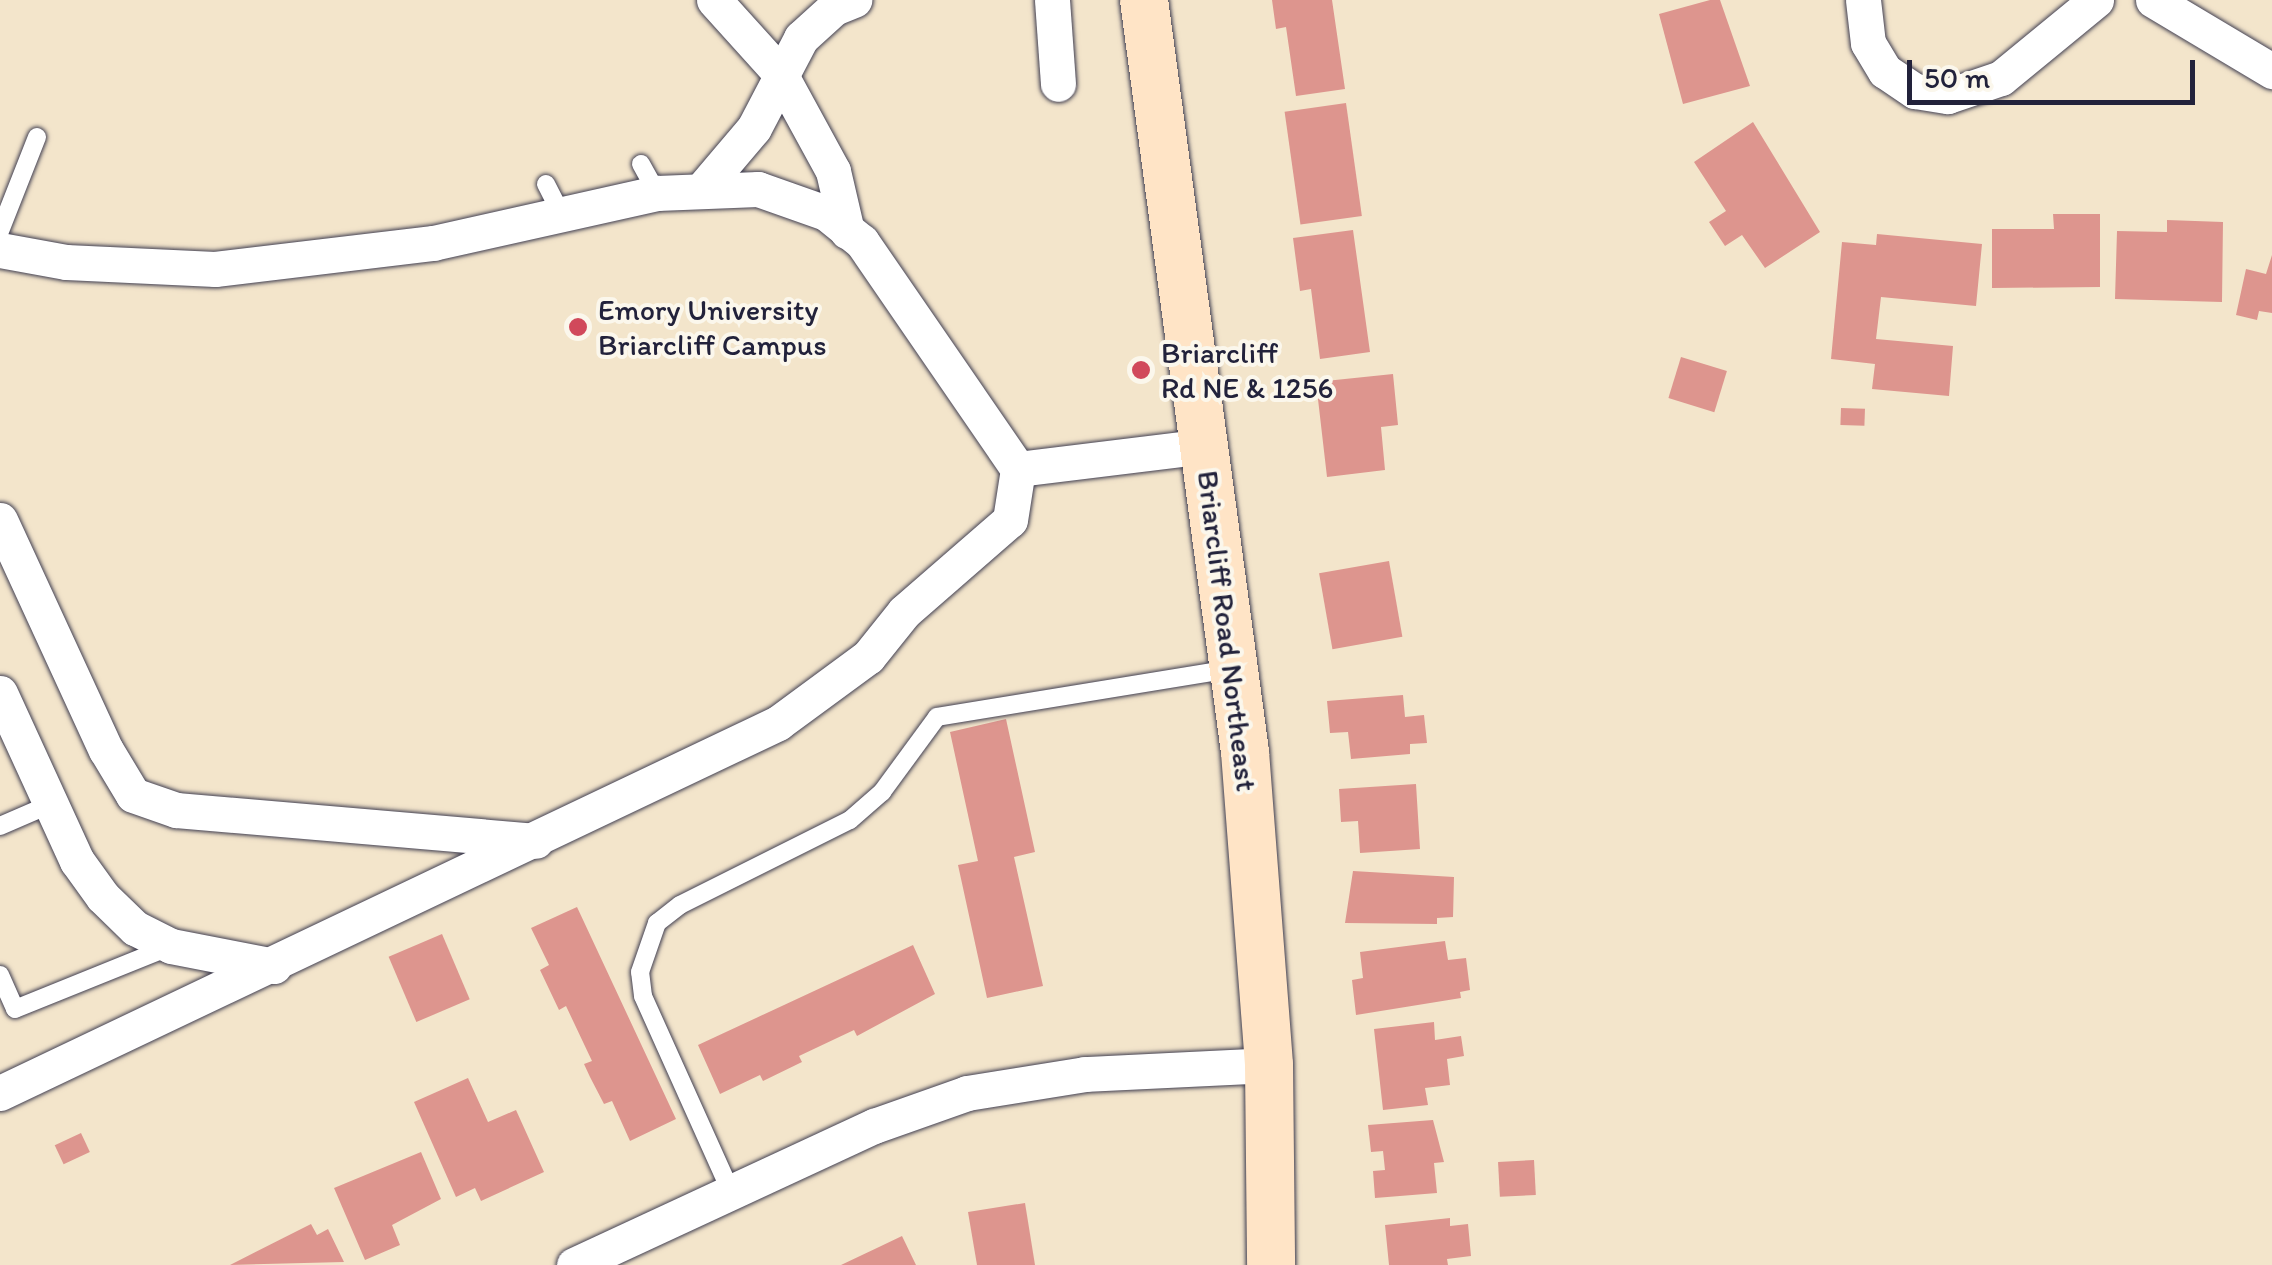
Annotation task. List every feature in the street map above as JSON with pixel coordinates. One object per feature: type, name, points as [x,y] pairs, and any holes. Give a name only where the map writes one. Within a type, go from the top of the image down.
[{"type":"main road","name":"Briarcliff Road Northeast","points":[[1144,0],[1235,668],[1268,1065],[1271,1265]]},
{"type":"street","points":[[714,0],[778,72],[833,171],[847,231]]},
{"type":"street","points":[[704,187],[754,128],[778,72],[801,38],[834,8],[854,0]]},
{"type":"street","points":[[1052,0],[1058,84]]},
{"type":"street","points":[[1863,0],[1868,43],[1885,71],[1916,91],[1948,96],[2001,78],[2096,0]]},
{"type":"street","points":[[2153,0],[2272,72]]},
{"type":"street","points":[[0,250],[66,262],[215,269],[432,243],[554,199],[650,178],[704,187],[758,189],[796,200],[847,231],[874,258],[1018,469],[1010,520],[904,612],[854,667],[778,723],[275,966],[0,1093]]},
{"type":"street","points":[[1018,469],[1204,446]]},
{"type":"street","points":[[0,520],[106,750],[133,795],[176,810],[537,841]]},
{"type":"street","points":[[0,693],[77,861],[103,897],[136,928],[171,946],[275,966]]},
{"type":"street","points":[[574,1265],[874,1126],[966,1094],[1085,1074],[1268,1065]]},
{"type":"lane","points":[[0,230],[38,138]]},
{"type":"lane","points":[[731,1192],[643,996],[640,972],[658,924],[725,883],[850,820],[882,792],[937,718],[1235,668]]},
{"type":"lane","points":[[0,826],[51,804]]},
{"type":"lane","points":[[0,976],[16,1009],[171,946]]},
{"type":"building","points":[[1272,0],[1332,0],[1345,89],[1296,96],[1286,27],[1276,29]]},
{"type":"building","points":[[1720,0],[1750,86],[1683,104],[1659,14]]},
{"type":"building","points":[[1346,103],[1362,216],[1300,225],[1285,112]]},
{"type":"building","points":[[1753,122],[1820,232],[1765,268],[1742,235],[1725,246],[1709,222],[1726,211],[1694,162]]},
{"type":"building","points":[[2053,214],[2100,214],[2100,287],[1992,288],[1992,229],[2054,229]]},
{"type":"building","points":[[2167,220],[2223,222],[2222,302],[2115,299],[2117,231],[2167,232]]},
{"type":"building","points":[[1353,230],[1370,352],[1320,359],[1311,289],[1300,291],[1293,238]]},
{"type":"building","points":[[1877,234],[1982,244],[1976,306],[1881,297],[1876,339],[1953,346],[1949,396],[1872,389],[1875,364],[1831,359],[1842,242],[1876,245]]},
{"type":"building","points":[[2272,255],[2272,313],[2259,311],[2257,320],[2236,315],[2246,269],[2266,274]]},
{"type":"building","points":[[1681,357],[1727,371],[1714,412],[1668,398]]},
{"type":"building","points":[[1393,374],[1398,425],[1381,427],[1385,470],[1327,477],[1316,382]]},
{"type":"building","points":[[1841,408],[1865,409],[1864,426],[1840,425]]},
{"type":"building","points":[[1389,561],[1402,637],[1332,649],[1319,573]]},
{"type":"building","points":[[1403,695],[1405,717],[1424,715],[1427,743],[1410,744],[1410,754],[1351,759],[1348,732],[1330,733],[1327,701]]},
{"type":"building","points":[[1006,719],[1035,852],[1014,857],[1043,986],[987,998],[958,865],[978,861],[950,732]]},
{"type":"building","points":[[1416,784],[1420,849],[1360,853],[1358,821],[1341,822],[1339,789]]},
{"type":"building","points":[[1353,871],[1454,877],[1453,917],[1437,918],[1437,924],[1345,923]]},
{"type":"building","points":[[577,907],[676,1119],[630,1141],[612,1101],[604,1104],[590,1077],[584,1064],[592,1061],[566,1006],[559,1010],[540,970],[549,965],[531,928]]},
{"type":"building","points":[[442,934],[470,999],[416,1022],[389,957]]},
{"type":"building","points":[[1445,941],[1448,960],[1466,958],[1470,990],[1460,992],[1461,998],[1356,1015],[1352,980],[1363,978],[1360,952]]},
{"type":"building","points":[[913,945],[935,994],[857,1036],[854,1030],[799,1056],[802,1062],[763,1081],[760,1075],[720,1094],[698,1045]]},
{"type":"building","points":[[1434,1022],[1435,1040],[1461,1036],[1464,1056],[1447,1059],[1450,1085],[1425,1088],[1428,1105],[1383,1110],[1374,1029]]},
{"type":"building","points":[[468,1078],[488,1122],[516,1110],[544,1172],[481,1201],[475,1188],[456,1197],[414,1102]]},
{"type":"building","points":[[1433,1120],[1444,1162],[1434,1163],[1437,1193],[1375,1198],[1373,1171],[1385,1170],[1383,1151],[1371,1152],[1368,1125]]},
{"type":"building","points":[[81,1133],[90,1152],[64,1164],[55,1145]]},
{"type":"building","points":[[421,1152],[441,1199],[392,1225],[400,1245],[365,1260],[334,1188]]},
{"type":"building","points":[[1534,1160],[1536,1195],[1500,1197],[1498,1162]]},
{"type":"building","points":[[1025,1203],[1035,1265],[977,1265],[968,1212]]},
{"type":"building","points":[[1450,1218],[1450,1226],[1468,1224],[1471,1256],[1447,1259],[1448,1265],[1389,1265],[1385,1225]]},
{"type":"building","points":[[311,1224],[317,1235],[328,1229],[344,1262],[230,1265]]},
{"type":"building","points":[[902,1236],[916,1265],[841,1265],[879,1247]]},
{"type":"place","name":"Emory University Briarcliff Campus","points":[[578,327]]},
{"type":"place","name":"Briarcliff Rd NE & 1256","points":[[1141,370]]}]
